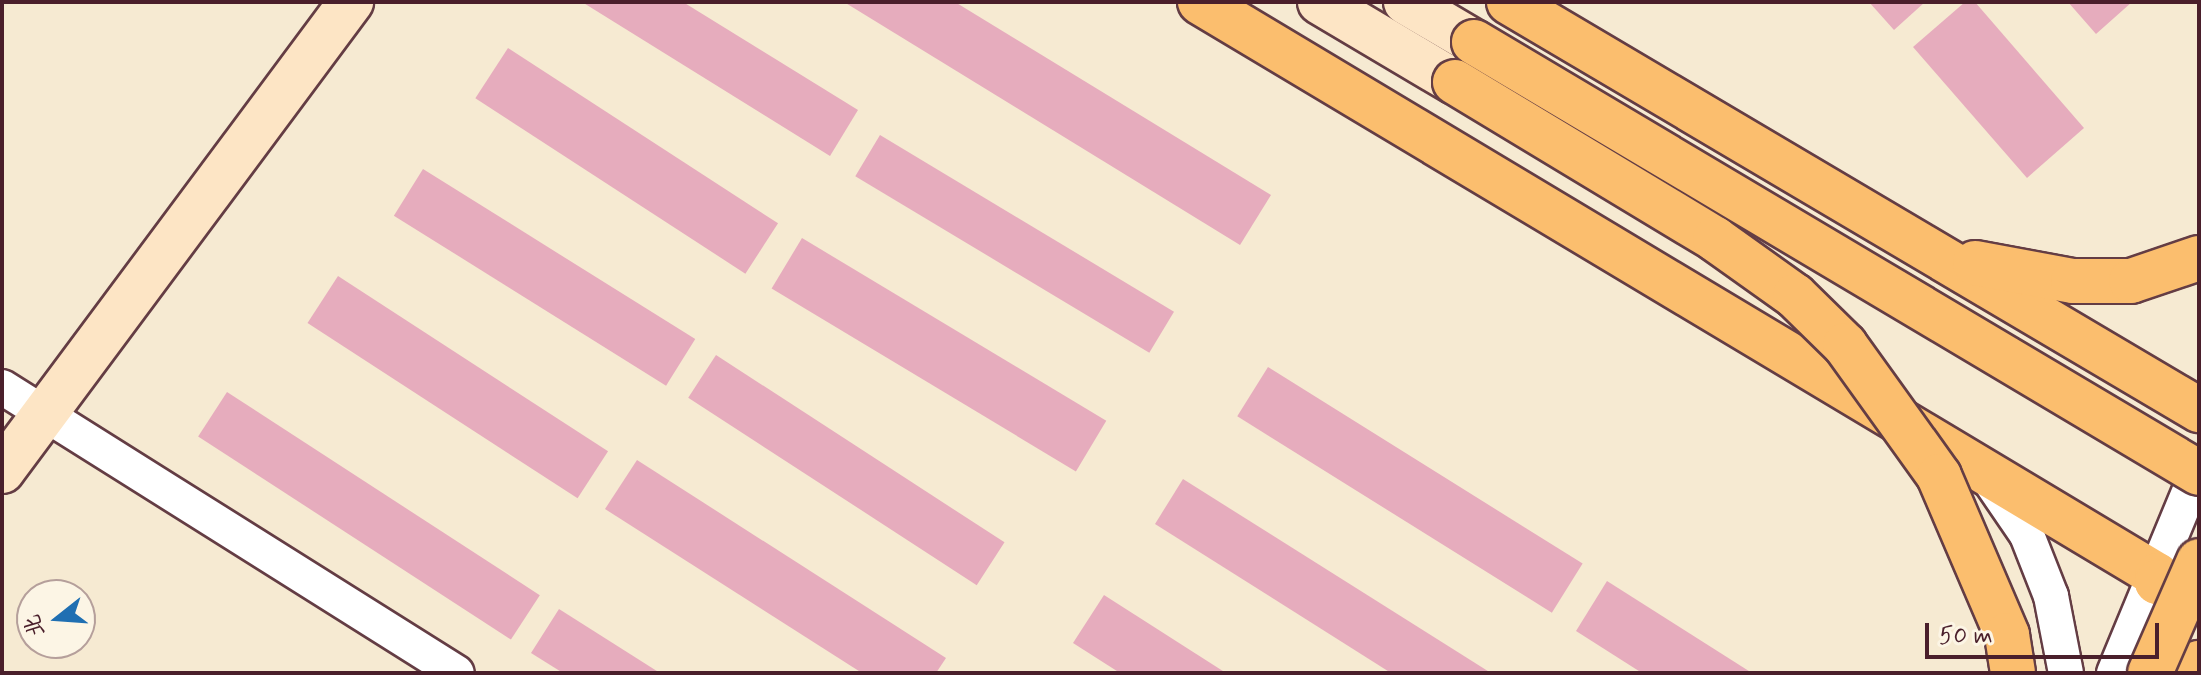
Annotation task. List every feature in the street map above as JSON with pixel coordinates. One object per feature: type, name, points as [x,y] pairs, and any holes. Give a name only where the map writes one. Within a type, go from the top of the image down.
[{"type":"main road","points":[[1200,2],[1988,478],[2157,575],[2157,582],[2199,593]]},
{"type":"main road","points":[[1509,2],[2199,410]]},
{"type":"main road","points":[[1474,42],[2199,471]]},
{"type":"main road","points":[[1455,82],[1715,239],[1795,296],[1845,345],[1939,476],[2007,635],[2013,673]]},
{"type":"main road","points":[[1933,253],[2073,281],[2131,281],[2199,258]]},
{"type":"main road","points":[[2150,673],[2199,561]]},
{"type":"main road","points":[[2195,673],[2199,663]]},
{"type":"street","points":[[2,471],[351,2]]},
{"type":"street","points":[[1320,2],[1455,82]]},
{"type":"street","points":[[1406,2],[1474,42]]},
{"type":"street","points":[[2,387],[457,673]]},
{"type":"street","points":[[2114,673],[2199,471]]},
{"type":"street","points":[[1988,478],[2027,535],[2051,596],[2066,673]]},
{"type":"building","points":[[582,2],[683,2],[858,110],[830,156]]},
{"type":"building","points":[[844,2],[955,2],[1271,195],[1240,245]]},
{"type":"building","points":[[1869,2],[1925,2],[1894,30]]},
{"type":"building","points":[[1965,2],[1975,2],[2084,128],[2027,178],[1913,47]]},
{"type":"building","points":[[2068,2],[2132,2],[2096,34]]},
{"type":"building","points":[[508,48],[778,223],[745,274],[475,98]]},
{"type":"building","points":[[880,135],[1174,312],[1149,353],[855,176]]},
{"type":"building","points":[[423,169],[695,339],[666,386],[394,216]]},
{"type":"building","points":[[802,238],[1106,421],[1076,471],[772,289]]},
{"type":"building","points":[[338,276],[608,451],[578,498],[308,323]]},
{"type":"building","points":[[716,355],[1005,542],[977,585],[688,398]]},
{"type":"building","points":[[1268,367],[1583,564],[1552,613],[1237,416]]},
{"type":"building","points":[[227,392],[540,595],[511,640],[198,436]]},
{"type":"building","points":[[637,460],[946,658],[936,673],[862,673],[605,509]]},
{"type":"building","points":[[1183,479],[1491,673],[1391,673],[1155,524]]},
{"type":"building","points":[[1607,581],[1752,673],[1642,673],[1576,631]]},
{"type":"building","points":[[1104,595],[1226,673],[1120,673],[1073,643]]},
{"type":"building","points":[[559,609],[660,673],[563,673],[531,653]]}]
